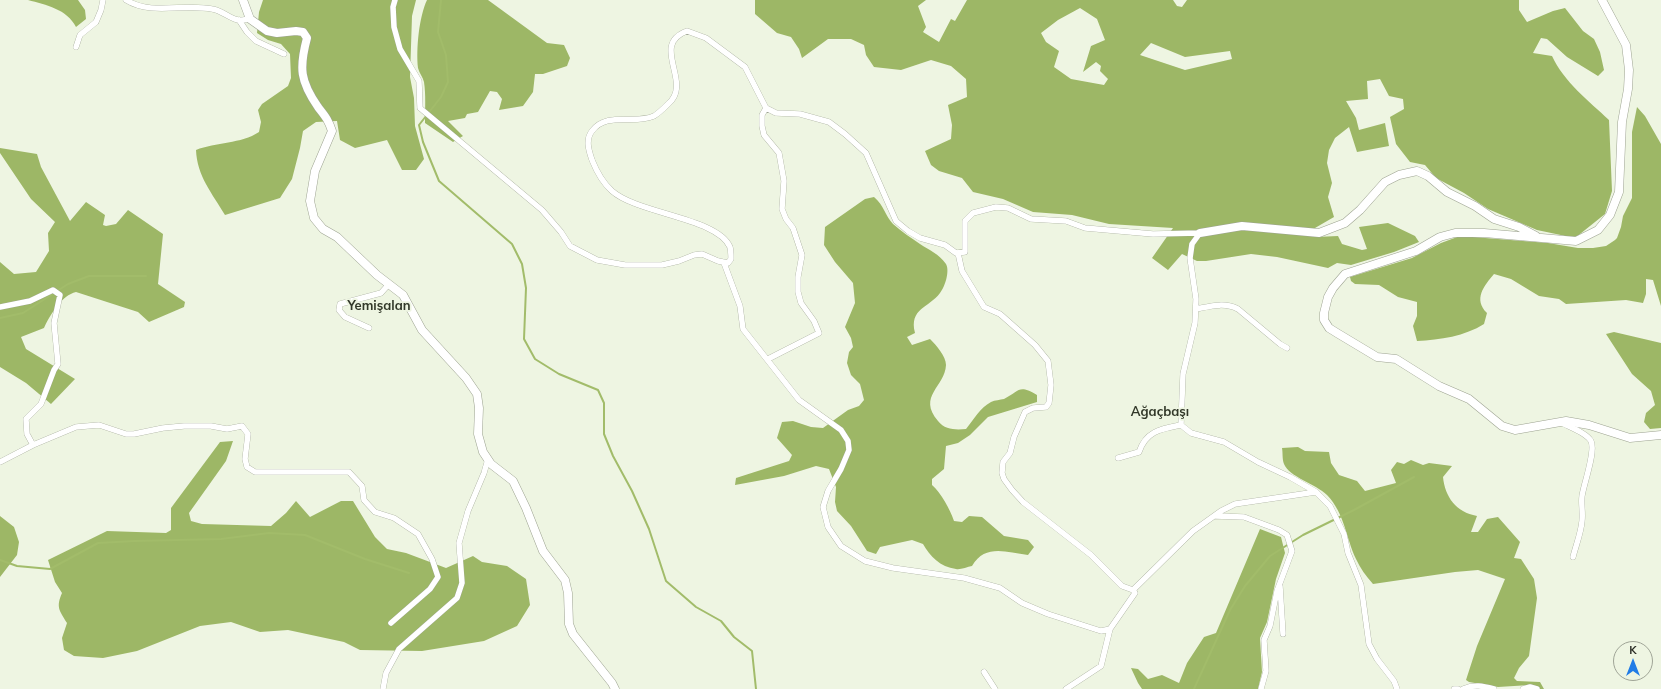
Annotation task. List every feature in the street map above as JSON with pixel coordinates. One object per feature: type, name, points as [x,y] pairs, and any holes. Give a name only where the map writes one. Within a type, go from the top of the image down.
[{"type":"street","points":[[76,47],[80,35],[96,22],[103,0]]},
{"type":"street","points":[[126,0],[131,3],[153,9],[198,7],[214,9],[239,20],[250,19]]},
{"type":"street","points":[[243,0],[250,19],[267,31],[277,33],[296,31],[303,32],[307,38],[301,68],[303,80],[310,95],[328,119],[332,131],[315,171],[310,201],[314,218],[323,229],[337,237],[403,295],[422,330],[466,378],[477,394],[479,408],[478,434],[483,452],[491,464],[513,481],[543,550],[565,580],[568,593],[569,624],[573,634],[612,683],[615,689]]},
{"type":"street","points":[[395,0],[393,7],[394,27],[400,49],[419,81],[420,108],[542,210],[561,232],[570,246],[597,260],[625,265],[662,265],[702,254],[728,263],[731,259],[730,247],[722,238],[708,228],[637,205],[612,191],[596,169],[588,151],[588,143],[591,132],[599,125],[606,121],[638,119],[655,116],[672,101],[676,94],[678,81],[672,60],[672,42],[679,34],[687,31],[706,38],[745,67],[751,76],[766,108],[776,113],[800,114],[829,122],[845,134],[866,153],[896,221],[914,235],[944,245],[956,253],[965,252],[965,221],[973,213],[996,207],[1008,208],[1031,218],[1066,221],[1085,228],[1153,234],[1200,233],[1242,226],[1319,232],[1345,223],[1360,210],[1385,182],[1399,175],[1417,171],[1428,176],[1447,192],[1475,206],[1494,219],[1519,227],[1540,238]]},
{"type":"street","points":[[1602,0],[1626,46],[1629,70],[1628,89],[1622,122],[1619,192],[1610,215],[1598,230],[1576,241],[1484,233],[1455,233],[1440,237],[1416,251],[1345,274],[1333,288],[1328,297],[1324,320],[1329,328],[1376,356],[1396,359],[1439,386],[1469,399],[1502,426],[1516,430],[1566,421],[1589,425],[1630,438],[1661,435]]},
{"type":"street","points":[[239,20],[247,32],[256,41],[284,54]]},
{"type":"street","points":[[766,108],[762,115],[764,135],[779,153],[784,181],[782,208],[786,219],[793,228],[802,255],[798,277],[798,292],[801,303],[814,322],[819,333],[768,359]]},
{"type":"street","points":[[1181,425],[1183,374],[1195,323],[1196,309],[1190,258],[1192,244],[1200,233]]},
{"type":"street","points":[[958,253],[962,271],[984,307],[1000,314],[1035,345],[1048,362],[1051,385],[1049,403],[1046,407],[1034,408],[1025,412],[1014,437],[1010,453],[1003,462],[1002,473],[1004,479],[1023,502],[1081,547],[1122,586],[1133,590]]},
{"type":"street","points":[[724,262],[740,306],[743,329],[800,400],[840,430],[848,441],[849,450],[841,469],[828,491],[824,507],[828,527],[841,546],[864,560],[893,568],[964,578],[1000,588],[1022,603],[1048,614],[1101,631],[1110,629]]},
{"type":"street","points":[[369,328],[345,317],[339,310],[340,304],[381,293],[389,284]]},
{"type":"street","points":[[0,307],[30,300],[53,290],[60,295],[54,323],[58,364],[54,370],[42,404],[26,419],[27,434],[33,445]]},
{"type":"street","points":[[1196,309],[1219,304],[1230,305],[1238,309],[1280,344],[1287,348]]},
{"type":"street","points":[[1560,422],[1573,430],[1586,434],[1592,442],[1592,455],[1586,473],[1582,498],[1582,520],[1573,557]]},
{"type":"street","points":[[0,462],[33,445],[76,427],[99,425],[126,434],[134,434],[163,428],[197,425],[227,429],[242,426],[248,434],[245,459],[247,467],[254,472],[349,472],[362,486],[364,500],[375,512],[394,518],[418,534],[432,559],[438,577],[430,589],[391,623]]},
{"type":"street","points":[[1118,458],[1139,452],[1142,443],[1147,437],[1163,429],[1181,425]]},
{"type":"street","points":[[1181,425],[1191,433],[1224,442],[1258,462],[1290,477],[1316,492],[1330,506],[1344,534],[1348,553],[1362,585],[1369,644],[1397,689]]},
{"type":"street","points":[[383,689],[386,673],[399,649],[457,598],[462,583],[459,543],[468,511],[488,460]]},
{"type":"street","points":[[1133,590],[1193,531],[1236,504],[1316,492]]},
{"type":"street","points":[[1215,516],[1244,517],[1279,530],[1287,535],[1292,551],[1280,582],[1270,626],[1264,640],[1266,671],[1261,689]]},
{"type":"street","points":[[1280,582],[1283,634]]},
{"type":"street","points":[[1066,689],[1100,666],[1110,629],[1135,593],[1133,590]]},
{"type":"street","points":[[984,672],[995,689]]},
{"type":"street","points":[[1463,689],[1471,686],[1483,686],[1494,689]]},
{"type":"street","points":[[1523,689],[1530,687],[1537,689]]},
{"type":"green space","points":[[28,0],[78,0],[85,10],[86,19],[76,27],[62,12],[49,6]]},
{"type":"green space","points":[[263,0],[416,0],[412,16],[410,77],[414,98],[415,126],[424,159],[416,170],[402,170],[387,140],[355,148],[340,140],[337,121],[316,122],[303,131],[292,179],[280,198],[225,215],[210,192],[202,176],[196,150],[244,139],[259,132],[261,122],[258,110],[262,104],[288,86],[291,78],[290,54],[281,44],[268,40],[257,33],[259,12]]},
{"type":"green space","points":[[427,0],[488,0],[547,43],[564,45],[570,58],[567,66],[543,74],[535,74],[533,92],[523,106],[499,110],[502,99],[497,92],[490,91],[478,112],[467,114],[465,118],[448,121],[463,136],[453,142],[425,123],[425,87],[418,68],[417,52],[420,24]]},
{"type":"green space","points":[[755,0],[926,0],[918,6],[926,27],[923,32],[939,42],[951,19],[955,21],[967,0],[1173,0],[1177,6],[1182,7],[1187,0],[1519,0],[1519,10],[1527,22],[1553,11],[1565,8],[1583,31],[1594,39],[1600,52],[1604,70],[1598,76],[1567,57],[1547,39],[1541,38],[1533,53],[1552,56],[1570,83],[1609,120],[1612,191],[1605,214],[1575,238],[1537,230],[1488,209],[1464,193],[1436,178],[1425,165],[1410,162],[1396,144],[1390,117],[1404,109],[1403,99],[1389,96],[1380,79],[1367,81],[1368,99],[1346,101],[1356,118],[1359,130],[1385,123],[1389,146],[1357,152],[1349,127],[1335,138],[1329,150],[1327,163],[1332,183],[1328,197],[1334,217],[1315,228],[1316,237],[1338,236],[1342,244],[1362,250],[1367,249],[1359,227],[1388,223],[1415,236],[1419,242],[1394,252],[1351,265],[1337,263],[1328,268],[1277,257],[1251,254],[1197,261],[1182,254],[1168,270],[1152,258],[1173,228],[1109,224],[1072,215],[1033,212],[1003,199],[973,192],[962,178],[939,171],[931,165],[925,151],[951,139],[952,125],[948,105],[967,97],[966,79],[951,66],[931,60],[901,70],[874,67],[866,55],[864,45],[851,39],[828,39],[802,58],[799,49],[791,37],[777,33],[755,14]],"holes":[[[1080,8],[1097,19],[1105,40],[1091,46],[1083,72],[1096,62],[1101,66],[1100,71],[1108,79],[1104,85],[1071,79],[1054,67],[1059,51],[1046,42],[1041,33],[1058,20]],[[1151,43],[1185,57],[1230,51],[1232,59],[1185,70],[1140,55]]]},
{"type":"green space","points":[[1637,107],[1645,116],[1661,144],[1661,306],[1653,280],[1646,279],[1646,294],[1643,303],[1626,300],[1566,304],[1559,299],[1539,296],[1511,279],[1494,274],[1484,288],[1480,298],[1483,308],[1487,313],[1484,324],[1469,332],[1452,337],[1417,341],[1413,326],[1417,316],[1417,302],[1398,297],[1379,285],[1355,284],[1351,281],[1350,277],[1412,258],[1441,243],[1460,236],[1548,243],[1578,248],[1606,246],[1617,238],[1623,216],[1632,198],[1632,132]]},
{"type":"green space","points":[[0,148],[37,154],[41,167],[70,221],[86,202],[105,215],[103,225],[106,226],[116,224],[128,210],[163,234],[158,284],[185,302],[184,307],[149,322],[138,312],[76,292],[66,297],[53,312],[44,328],[21,337],[26,349],[75,379],[51,404],[26,383],[0,367],[0,262],[14,274],[36,272],[49,251],[48,233],[55,222],[31,199],[0,153]]},
{"type":"green space","points":[[874,197],[880,203],[893,224],[937,255],[947,267],[946,279],[942,290],[936,298],[917,313],[914,325],[915,333],[907,337],[912,345],[930,339],[943,354],[946,362],[945,373],[931,398],[930,405],[932,412],[938,421],[947,428],[966,429],[980,411],[991,402],[1004,399],[1022,389],[1037,395],[1037,402],[988,417],[970,435],[958,443],[946,446],[944,469],[932,479],[932,485],[939,492],[954,521],[962,522],[969,516],[982,517],[1004,536],[1028,540],[1034,547],[1028,555],[1004,551],[989,552],[977,559],[972,566],[958,569],[950,568],[940,563],[932,557],[923,544],[912,540],[880,547],[876,554],[867,551],[851,526],[837,511],[835,502],[836,487],[829,469],[816,466],[784,476],[735,485],[736,478],[789,461],[792,455],[777,438],[782,422],[793,421],[811,427],[823,428],[848,410],[859,406],[864,400],[860,384],[851,375],[847,363],[849,352],[853,347],[851,338],[845,327],[855,303],[853,283],[835,262],[824,245],[825,227],[865,199]]},
{"type":"green space","points":[[1614,332],[1661,343],[1661,428],[1650,429],[1644,422],[1646,413],[1655,405],[1651,391],[1632,374],[1606,334]]},
{"type":"green space","points":[[233,441],[226,461],[189,513],[191,521],[202,524],[271,526],[286,513],[296,501],[310,517],[341,501],[353,501],[375,537],[387,549],[406,553],[446,568],[473,556],[482,562],[507,566],[526,579],[530,605],[517,626],[484,641],[422,651],[360,650],[344,642],[288,630],[260,632],[231,622],[200,626],[137,651],[103,658],[74,656],[64,650],[62,638],[67,623],[59,608],[62,593],[55,582],[48,560],[107,531],[166,533],[171,530],[171,508],[220,442]]},
{"type":"green space","points":[[1298,447],[1305,451],[1329,452],[1331,463],[1339,475],[1357,481],[1365,491],[1396,483],[1391,470],[1397,462],[1404,464],[1411,460],[1423,465],[1429,463],[1452,466],[1443,477],[1446,491],[1458,507],[1463,511],[1477,516],[1471,532],[1478,532],[1487,519],[1498,517],[1520,542],[1514,558],[1521,559],[1534,579],[1537,598],[1529,656],[1519,668],[1514,678],[1517,681],[1540,682],[1544,689],[1535,689],[1530,685],[1498,687],[1469,682],[1466,680],[1477,646],[1505,579],[1478,570],[1373,584],[1363,572],[1358,562],[1338,510],[1333,502],[1322,491],[1291,473],[1284,464],[1282,448]]},
{"type":"green space","points":[[0,516],[14,527],[19,542],[17,555],[0,577]]},
{"type":"green space","points":[[1260,529],[1281,537],[1285,553],[1276,579],[1267,622],[1260,638],[1262,672],[1258,689],[1142,689],[1131,668],[1138,669],[1148,679],[1162,675],[1179,683],[1187,663],[1204,637],[1216,633]]},
{"type":"waterway","points":[[441,0],[438,32],[446,55],[448,82],[441,97],[419,125],[423,142],[439,181],[512,244],[522,264],[526,288],[524,339],[535,359],[559,374],[598,390],[604,403],[604,434],[613,456],[632,491],[649,529],[666,581],[696,607],[721,621],[734,637],[752,651],[756,689]]},
{"type":"waterway","points":[[0,318],[23,313],[68,284],[89,276],[146,276]]},
{"type":"waterway","points":[[1194,689],[1230,610],[1245,586],[1270,556],[1303,535],[1354,510],[1414,477]]},
{"type":"waterway","points":[[0,560],[17,566],[50,569],[98,543],[221,539],[269,533],[305,535],[365,559],[409,573]]},
{"type":"district","name":"Yemişalan","points":[[379,306]]},
{"type":"district","name":"Ağaçbaşı","points":[[1160,412]]}]
